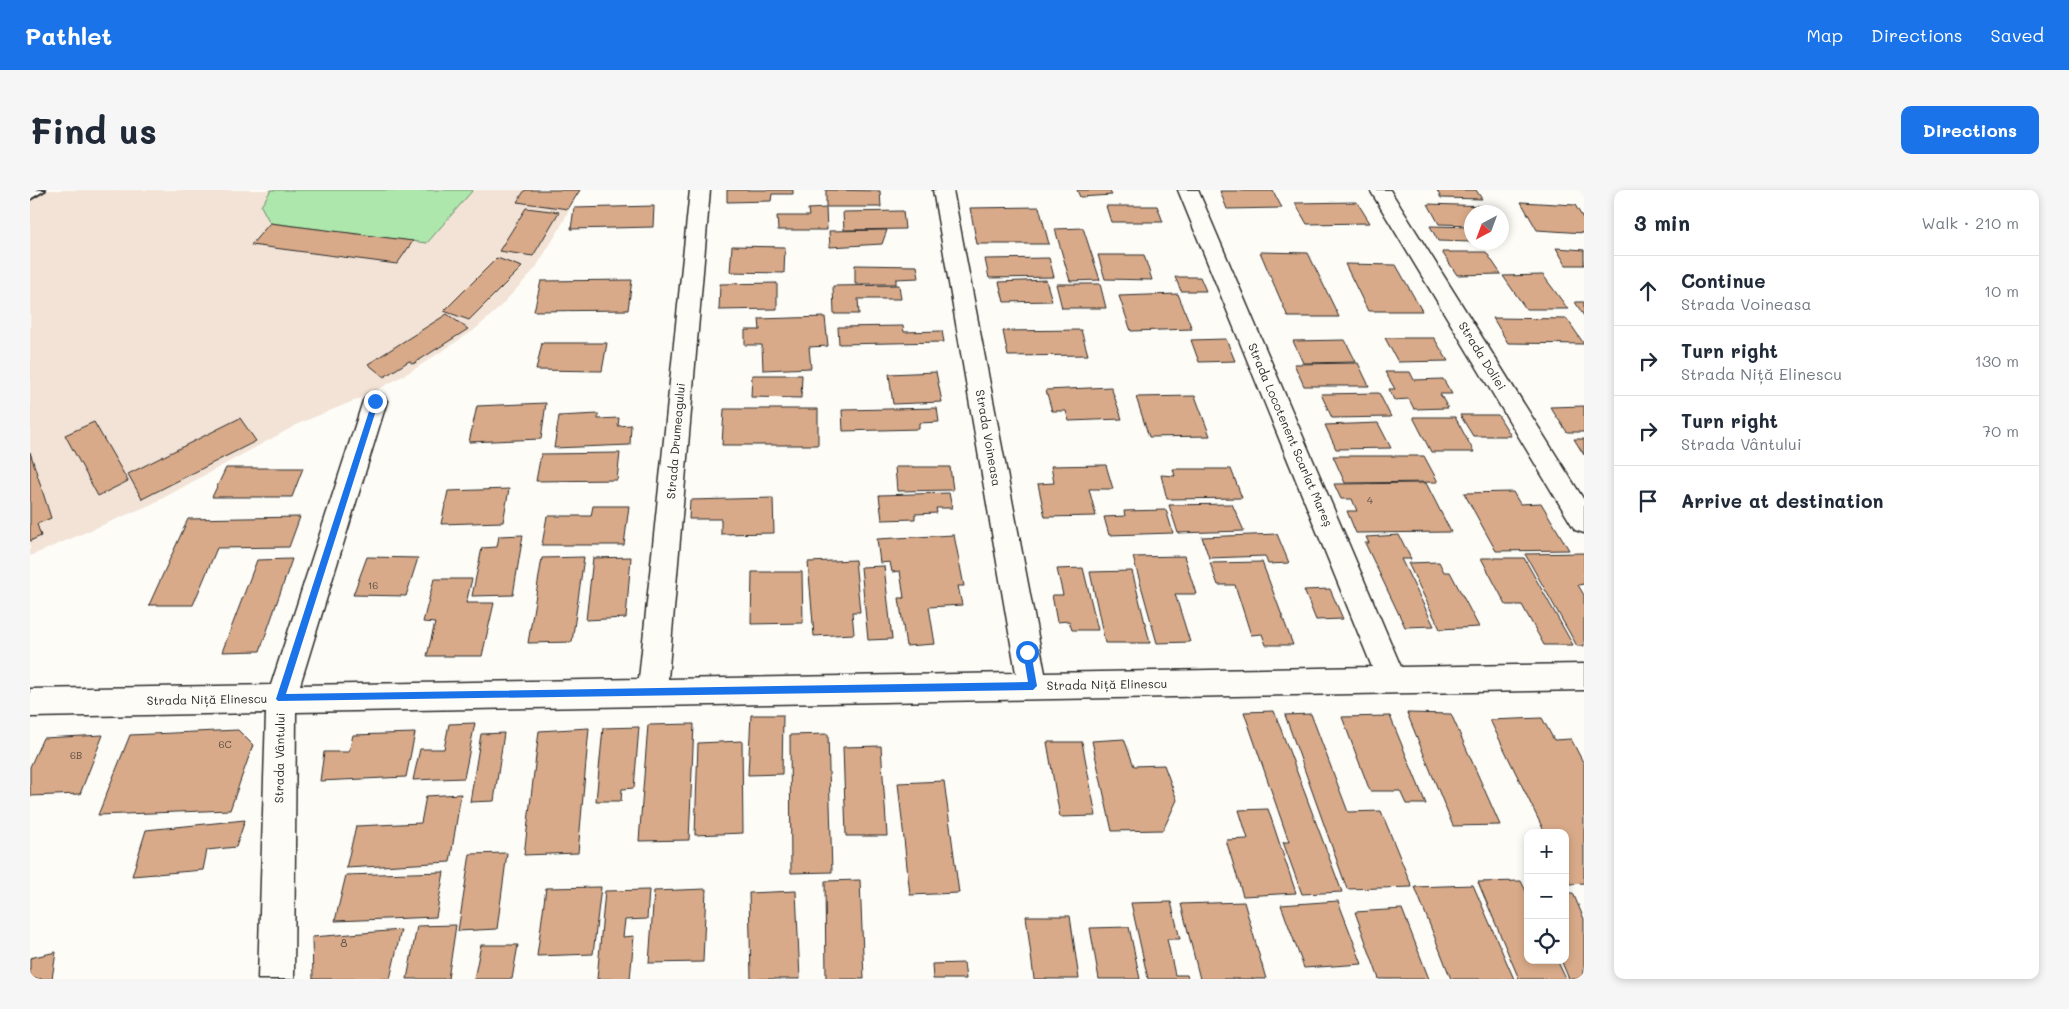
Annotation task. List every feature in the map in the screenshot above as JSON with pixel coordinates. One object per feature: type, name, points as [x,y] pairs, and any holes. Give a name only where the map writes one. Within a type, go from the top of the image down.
[{"type":"street","name":"Strada Drumeagului","points":[[652,692],[700,190]]},
{"type":"street","name":"Strada Voineasa","points":[[943,190],[1033,686]]},
{"type":"street","name":"Strada Locotenent Scarlat Mareș","points":[[1188,190],[1392,680]]},
{"type":"street","name":"Strada Doliei","points":[[1380,190],[1584,522]]},
{"type":"street","name":"Strada Vântului","points":[[276,979],[281,699],[375,401]]},
{"type":"street","name":"Strada Niță Elinescu","points":[[30,703],[1584,677]]},
{"type":"lane","points":[[30,196],[40,190]]},
{"type":"shaded area","points":[[30,190],[271,190],[261,206],[427,243],[473,190],[579,190],[560,228],[535,269],[496,311],[473,331],[413,370],[368,395],[300,423],[152,504],[30,556]]},
{"type":"green space","points":[[271,190],[473,190],[427,243],[270,223],[261,206]]},
{"type":"building","points":[[525,190],[580,190],[568,209],[517,202]]},
{"type":"building","points":[[727,190],[793,190],[793,194],[772,194],[771,201],[727,202]]},
{"type":"building","points":[[826,190],[880,191],[881,207],[826,207]]},
{"type":"building","points":[[1077,190],[1109,190],[1112,195],[1080,197]]},
{"type":"building","points":[[1437,190],[1476,190],[1482,199],[1441,198]]},
{"type":"building","points":[[1220,191],[1273,191],[1282,208],[1227,209]]},
{"type":"building","points":[[1357,202],[1370,223],[1307,224],[1295,203]]},
{"type":"building","points":[[1521,202],[1575,205],[1584,220],[1584,233],[1537,230]]},
{"type":"building","points":[[1428,204],[1464,205],[1464,225],[1439,224]]},
{"type":"building","points":[[654,206],[653,227],[571,229],[574,208]]},
{"type":"building","points":[[1106,206],[1157,206],[1163,222],[1111,222]]},
{"type":"building","points":[[1039,207],[1049,244],[977,244],[970,208]]},
{"type":"building","points":[[526,208],[559,212],[533,256],[499,251]]},
{"type":"building","points":[[826,208],[827,230],[778,230],[777,216],[809,216],[808,209]]},
{"type":"building","points":[[903,211],[905,229],[844,230],[843,212]]},
{"type":"building","points":[[270,223],[413,241],[397,264],[251,245]]},
{"type":"building","points":[[1430,226],[1464,227],[1464,242],[1438,241]]},
{"type":"building","points":[[1083,228],[1100,280],[1070,281],[1055,229]]},
{"type":"building","points":[[887,230],[882,244],[830,247],[829,231]]},
{"type":"building","points":[[732,246],[785,247],[784,273],[730,272]]},
{"type":"building","points":[[1556,248],[1584,250],[1584,265],[1566,265]]},
{"type":"building","points":[[1260,252],[1308,253],[1339,317],[1288,317]]},
{"type":"building","points":[[1442,252],[1486,252],[1501,274],[1457,275]]},
{"type":"building","points":[[1098,255],[1144,255],[1152,280],[1105,279]]},
{"type":"building","points":[[497,258],[522,267],[469,320],[444,311]]},
{"type":"building","points":[[1049,258],[1054,277],[989,278],[985,259]]},
{"type":"building","points":[[1345,264],[1396,265],[1422,311],[1368,311]]},
{"type":"building","points":[[855,265],[917,266],[919,278],[896,279],[896,284],[855,284]]},
{"type":"building","points":[[1543,275],[1568,309],[1526,309],[1503,276]]},
{"type":"building","points":[[1175,277],[1200,277],[1206,291],[1181,291]]},
{"type":"building","points":[[632,280],[628,310],[534,311],[541,281]]},
{"type":"building","points":[[1046,280],[1052,301],[1004,302],[999,282]]},
{"type":"building","points":[[777,283],[777,309],[719,310],[720,284]]},
{"type":"building","points":[[1056,284],[1100,284],[1106,308],[1062,308]]},
{"type":"building","points":[[899,285],[901,299],[858,299],[859,314],[834,314],[833,286]]},
{"type":"building","points":[[1178,294],[1192,329],[1131,331],[1119,296]]},
{"type":"building","points":[[1575,302],[1584,302],[1584,316]]},
{"type":"building","points":[[447,314],[468,329],[413,364],[409,361],[384,377],[368,364]]},
{"type":"building","points":[[825,317],[828,346],[809,347],[811,368],[763,370],[762,345],[745,345],[745,330],[760,330],[759,319]]},
{"type":"building","points":[[1493,318],[1567,319],[1584,344],[1508,343]]},
{"type":"building","points":[[903,326],[904,332],[942,331],[944,342],[839,344],[838,327]]},
{"type":"building","points":[[1081,330],[1088,355],[1008,356],[1003,331]]},
{"type":"building","points":[[1385,338],[1434,338],[1448,361],[1398,362]]},
{"type":"building","points":[[1226,339],[1235,361],[1199,362],[1191,340]]},
{"type":"building","points":[[1345,340],[1356,362],[1303,363],[1293,341]]},
{"type":"building","points":[[542,343],[607,343],[602,371],[536,370]]},
{"type":"building","points":[[1358,363],[1369,386],[1304,386],[1294,364]]},
{"type":"building","points":[[936,372],[942,402],[893,404],[889,374]]},
{"type":"building","points":[[1385,372],[1410,372],[1414,380],[1443,379],[1452,394],[1440,394],[1448,408],[1414,409],[1409,399],[1394,400],[1389,389],[1395,389]]},
{"type":"building","points":[[752,375],[802,375],[801,398],[751,397]]},
{"type":"building","points":[[1111,387],[1122,419],[1069,421],[1066,411],[1052,411],[1046,390]]},
{"type":"building","points":[[1379,393],[1391,417],[1332,418],[1321,394]]},
{"type":"building","points":[[1195,396],[1210,436],[1149,437],[1136,397]]},
{"type":"building","points":[[546,403],[541,439],[469,442],[477,406]]},
{"type":"building","points":[[1584,406],[1584,432],[1567,432],[1550,407]]},
{"type":"building","points":[[937,408],[939,422],[919,423],[919,429],[843,431],[842,410]]},
{"type":"building","points":[[724,409],[818,409],[818,445],[722,445]]},
{"type":"building","points":[[598,414],[598,419],[619,418],[618,426],[631,425],[630,445],[554,448],[559,416]]},
{"type":"building","points":[[1460,415],[1498,415],[1511,436],[1473,436]]},
{"type":"building","points":[[1413,417],[1455,417],[1474,452],[1431,452]]},
{"type":"building","points":[[240,418],[256,441],[142,499],[128,474]]},
{"type":"building","points":[[94,422],[128,481],[98,496],[65,435]]},
{"type":"building","points":[[1378,423],[1391,448],[1336,449],[1325,425]]},
{"type":"building","points":[[1574,439],[1584,439],[1584,455]]},
{"type":"building","points":[[30,452],[51,518],[37,524],[41,536],[30,541]]},
{"type":"building","points":[[620,453],[617,480],[536,481],[541,454]]},
{"type":"building","points":[[1333,456],[1424,456],[1438,482],[1345,483]]},
{"type":"building","points":[[1106,465],[1113,489],[1089,489],[1096,516],[1045,517],[1038,484],[1054,483],[1051,466]]},
{"type":"building","points":[[895,467],[950,467],[953,490],[897,491]]},
{"type":"building","points":[[226,468],[303,468],[292,497],[212,497]]},
{"type":"building","points":[[1173,469],[1231,469],[1242,498],[1167,499],[1161,475],[1175,476]]},
{"type":"building","points":[[1426,483],[1451,532],[1356,533],[1347,511],[1357,511],[1352,499],[1341,499],[1334,484]]},
{"type":"building","points":[[509,489],[503,522],[441,524],[448,491]]},
{"type":"building","points":[[1513,492],[1520,504],[1541,503],[1569,550],[1496,551],[1464,493]]},
{"type":"building","points":[[949,493],[952,508],[936,508],[937,513],[915,514],[915,519],[882,520],[879,495]]},
{"type":"building","points":[[773,498],[774,533],[721,534],[721,519],[689,519],[690,500]]},
{"type":"building","points":[[1232,504],[1244,531],[1178,533],[1169,505]]},
{"type":"building","points":[[593,506],[629,506],[624,545],[542,545],[547,516],[591,516]]},
{"type":"building","points":[[1166,510],[1173,533],[1109,535],[1104,517],[1125,516],[1124,511]]},
{"type":"building","points":[[300,517],[289,547],[217,548],[193,605],[149,605],[188,519]]},
{"type":"building","points":[[1277,534],[1289,563],[1268,564],[1265,556],[1209,558],[1202,537]]},
{"type":"building","points":[[523,535],[513,595],[472,596],[482,548],[497,547],[499,536]]},
{"type":"building","points":[[954,535],[964,586],[958,586],[962,605],[929,607],[935,644],[906,646],[899,598],[904,598],[900,571],[892,572],[890,562],[880,563],[877,539]]},
{"type":"building","points":[[1399,535],[1411,559],[1401,559],[1434,626],[1405,627],[1365,543],[1369,543],[1366,537]]},
{"type":"building","points":[[1584,553],[1584,584],[1578,585],[1584,595],[1584,646],[1577,646],[1525,554]]},
{"type":"building","points":[[1184,556],[1196,594],[1175,594],[1190,642],[1157,643],[1133,557]]},
{"type":"building","points":[[367,557],[418,558],[406,596],[353,595]]},
{"type":"building","points":[[584,557],[572,642],[528,643],[542,558]]},
{"type":"building","points":[[631,557],[626,618],[586,620],[593,558]]},
{"type":"building","points":[[1481,558],[1524,558],[1573,645],[1544,645],[1522,605],[1506,605]]},
{"type":"building","points":[[292,559],[260,651],[222,652],[257,560]]},
{"type":"building","points":[[855,560],[860,612],[852,612],[854,634],[814,636],[808,562]]},
{"type":"building","points":[[1262,562],[1293,645],[1266,645],[1262,634],[1251,635],[1235,585],[1218,585],[1210,563]]},
{"type":"building","points":[[1439,562],[1444,572],[1450,572],[1479,627],[1440,629],[1408,563]]},
{"type":"building","points":[[884,566],[892,639],[868,640],[861,567]]},
{"type":"building","points":[[1083,568],[1098,630],[1072,630],[1069,621],[1057,622],[1052,595],[1063,595],[1057,569]]},
{"type":"building","points":[[1132,571],[1150,643],[1105,643],[1090,572]]},
{"type":"building","points":[[752,572],[802,572],[803,623],[751,624]]},
{"type":"building","points":[[434,579],[472,579],[466,603],[494,603],[482,656],[427,656],[435,623],[423,622]]},
{"type":"building","points":[[1330,589],[1343,619],[1316,620],[1304,590]]},
{"type":"building","points":[[1274,711],[1342,892],[1302,894],[1283,842],[1289,842],[1244,712]]},
{"type":"building","points":[[1407,713],[1451,714],[1500,825],[1453,826]]},
{"type":"building","points":[[1311,714],[1348,812],[1381,811],[1412,887],[1347,889],[1285,715]]},
{"type":"building","points":[[751,715],[783,715],[782,774],[748,775]]},
{"type":"building","points":[[1390,716],[1426,804],[1406,804],[1400,791],[1370,791],[1342,717]]},
{"type":"building","points":[[1542,718],[1554,740],[1571,739],[1584,764],[1584,883],[1570,884],[1569,882],[1569,829],[1543,829],[1490,720]]},
{"type":"building","points":[[475,723],[464,778],[413,780],[420,749],[444,749],[449,724]]},
{"type":"building","points":[[694,724],[689,840],[639,841],[648,725]]},
{"type":"building","points":[[639,727],[634,788],[622,789],[621,801],[596,801],[603,728]]},
{"type":"building","points":[[589,728],[578,853],[524,855],[539,731]]},
{"type":"building","points":[[238,730],[253,745],[230,810],[98,815],[130,735]]},
{"type":"building","points":[[415,733],[406,777],[320,781],[324,752],[349,752],[353,735]]},
{"type":"building","points":[[504,733],[494,801],[470,802],[481,734]]},
{"type":"building","points":[[828,734],[832,872],[791,873],[790,735]]},
{"type":"building","points":[[103,735],[80,794],[30,796],[30,767],[43,738]]},
{"type":"building","points":[[1124,739],[1134,766],[1164,765],[1177,800],[1163,830],[1112,831],[1092,741]]},
{"type":"building","points":[[742,741],[743,833],[695,835],[698,743]]},
{"type":"building","points":[[1047,742],[1082,742],[1096,816],[1060,817]]},
{"type":"building","points":[[881,746],[887,836],[846,836],[843,747]]},
{"type":"building","points":[[944,781],[959,893],[910,895],[898,783]]},
{"type":"building","points":[[461,794],[450,862],[346,868],[356,826],[421,823],[426,796]]},
{"type":"building","points":[[1268,809],[1296,893],[1243,896],[1226,840],[1248,839],[1239,810]]},
{"type":"building","points":[[245,820],[236,847],[207,850],[203,870],[132,876],[146,830]]},
{"type":"building","points":[[507,853],[497,929],[458,931],[470,854]]},
{"type":"building","points":[[444,872],[436,917],[335,921],[346,875]]},
{"type":"building","points":[[860,880],[864,979],[826,979],[825,881]]},
{"type":"building","points":[[1521,881],[1524,887],[1524,964],[1559,964],[1566,979],[1519,979],[1478,882]]},
{"type":"building","points":[[1473,885],[1514,979],[1451,979],[1415,887]]},
{"type":"building","points":[[601,887],[593,954],[537,956],[546,888]]},
{"type":"building","points":[[706,889],[703,962],[649,963],[654,891]]},
{"type":"building","points":[[649,890],[647,919],[625,920],[623,937],[634,936],[630,979],[597,979],[605,891]]},
{"type":"building","points":[[796,891],[800,979],[751,979],[749,893]]},
{"type":"building","points":[[1569,893],[1573,893],[1584,919],[1584,979],[1569,979],[1563,964],[1569,964]]},
{"type":"building","points":[[1338,901],[1362,964],[1304,968],[1281,905]]},
{"type":"building","points":[[1171,902],[1180,939],[1167,939],[1175,975],[1187,975],[1188,979],[1148,979],[1131,903]]},
{"type":"building","points":[[1244,902],[1266,979],[1200,979],[1181,904]]},
{"type":"building","points":[[1402,909],[1429,979],[1379,979],[1355,912]]},
{"type":"building","points":[[1026,916],[1070,916],[1079,979],[1034,979]]},
{"type":"building","points":[[456,925],[448,979],[407,979],[417,926]]},
{"type":"building","points":[[1129,927],[1140,979],[1099,979],[1090,928]]},
{"type":"building","points":[[401,930],[390,979],[313,979],[312,937]]},
{"type":"building","points":[[481,945],[518,945],[512,979],[474,979]]},
{"type":"building","points":[[56,952],[52,979],[30,979],[30,958]]},
{"type":"building","points":[[964,963],[966,979],[933,979],[932,964]]},
{"type":"route","points":[[375,401],[281,699],[1033,686],[1027,652]]}]
